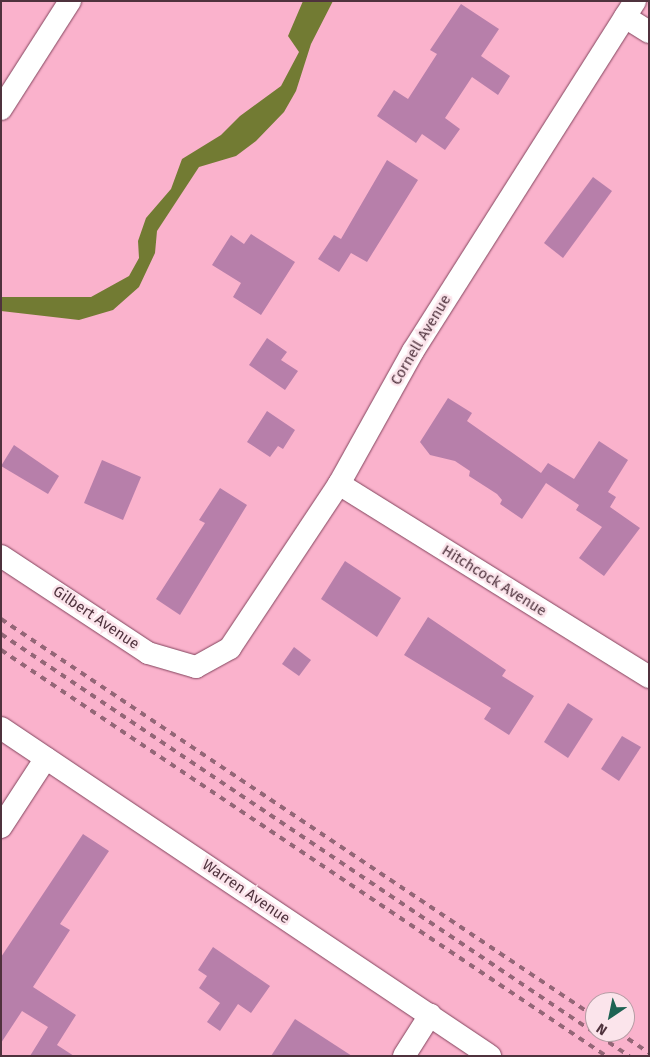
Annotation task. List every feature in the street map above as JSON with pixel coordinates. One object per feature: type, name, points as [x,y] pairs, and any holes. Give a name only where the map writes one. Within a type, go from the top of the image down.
[{"type":"street","points":[[1,109],[70,1]]},
{"type":"street","points":[[630,9],[649,32]]},
{"type":"street","name":"Cornell Avenue","points":[[196,667],[230,648],[339,484],[413,351],[630,9]]},
{"type":"street","name":"Hitchcock Avenue","points":[[339,484],[649,677]]},
{"type":"street","name":"Gilbert Avenue","points":[[1,556],[148,653],[196,667]]},
{"type":"street","name":"Warren Avenue","points":[[1,728],[490,1056]]},
{"type":"street","points":[[1,828],[46,758]]},
{"type":"street","points":[[404,1056],[430,1015]]},
{"type":"shaded area","points":[[303,1],[333,1],[311,44],[296,91],[284,112],[256,141],[236,156],[199,167],[157,231],[155,253],[139,287],[113,310],[79,320],[1,311],[1,297],[91,297],[129,276],[139,258],[138,241],[146,218],[171,189],[182,159],[221,135],[240,116],[281,86],[299,52],[288,36]]},
{"type":"building","points":[[461,4],[499,29],[481,56],[510,76],[498,95],[472,77],[445,118],[460,129],[445,150],[422,134],[416,143],[377,116],[394,90],[408,99],[437,54],[430,50]]},
{"type":"building","points":[[387,160],[418,180],[367,262],[351,253],[339,272],[318,259],[334,235],[341,239]]},
{"type":"building","points":[[593,177],[612,191],[563,258],[544,243]]},
{"type":"building","points":[[251,234],[295,262],[261,315],[233,297],[241,283],[212,265],[231,235],[244,244]]},
{"type":"building","points":[[267,338],[287,352],[281,360],[298,371],[285,390],[249,365]]},
{"type":"building","points":[[448,398],[472,413],[467,421],[541,473],[548,463],[574,479],[599,441],[628,460],[608,492],[616,497],[610,507],[640,528],[604,576],[579,558],[602,527],[576,510],[579,505],[546,483],[522,519],[500,504],[502,500],[497,494],[469,476],[470,471],[455,461],[430,455],[420,442]]},
{"type":"building","points":[[267,411],[295,430],[283,449],[278,446],[270,457],[247,442]]},
{"type":"building","points":[[14,445],[59,476],[48,494],[1,466]]},
{"type":"building","points":[[102,460],[141,477],[123,520],[84,503]]},
{"type":"building","points":[[220,488],[247,505],[180,615],[156,599],[205,523],[199,520]]},
{"type":"building","points":[[345,561],[401,598],[377,637],[321,599]]},
{"type":"building","points":[[428,617],[506,670],[502,676],[534,696],[509,735],[484,719],[491,708],[404,655]]},
{"type":"building","points":[[294,647],[311,660],[299,676],[282,664]]},
{"type":"building","points":[[568,703],[593,719],[568,758],[544,742]]},
{"type":"building","points":[[622,736],[641,747],[619,781],[601,769]]},
{"type":"building","points":[[83,834],[109,851],[60,924],[70,930],[33,987],[76,1015],[57,1045],[74,1056],[30,1056],[48,1027],[22,1011],[1,1043],[1,957]]},
{"type":"building","points":[[213,947],[270,986],[251,1013],[238,1004],[220,1031],[207,1022],[220,1003],[199,988],[207,976],[198,970]]},
{"type":"building","points":[[295,1019],[352,1056],[271,1056]]},
{"type":"railway","points":[[1,619],[585,1010]]},
{"type":"railway","points":[[1,634],[629,1056]]},
{"type":"railway","points":[[1,650],[606,1056]]},
{"type":"railway","points":[[633,1042],[649,1053]]}]
